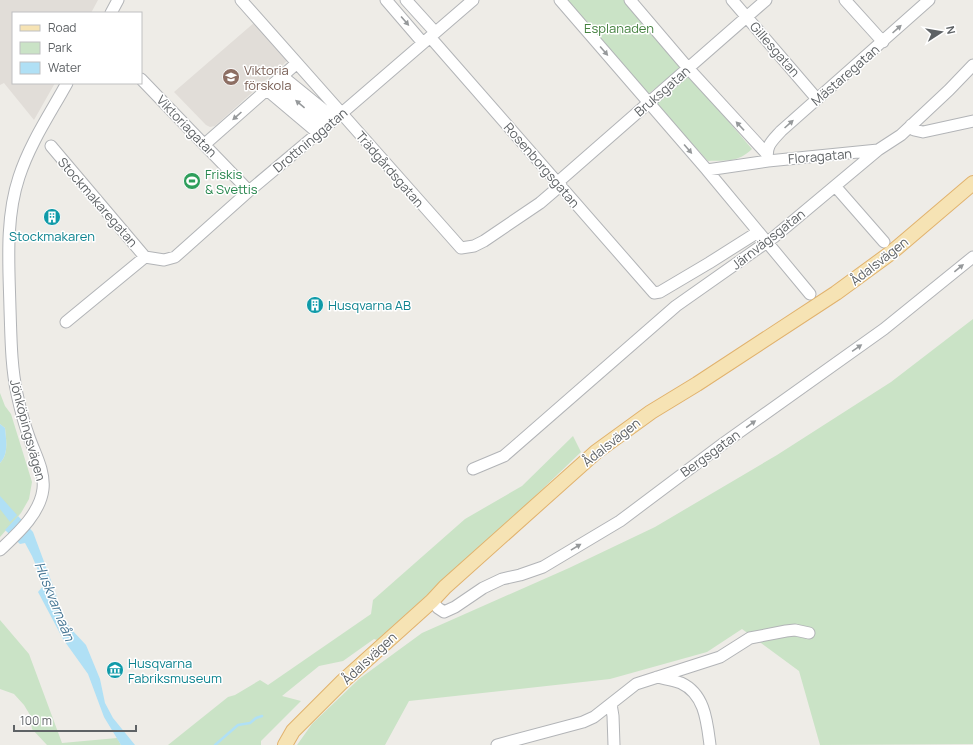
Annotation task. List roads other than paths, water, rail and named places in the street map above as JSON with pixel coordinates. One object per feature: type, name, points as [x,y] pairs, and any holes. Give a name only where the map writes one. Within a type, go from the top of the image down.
[{"type":"main road","name":"Ådalsvägen","points":[[284,745],[293,731],[344,681],[432,601],[445,587],[596,452],[651,412],[697,384],[836,293],[892,252],[973,184]]},
{"type":"street","points":[[112,12],[118,0]]},
{"type":"street","name":"Trädgårdsgatan","points":[[241,0],[297,63],[330,123],[461,248],[474,246],[484,241],[540,203],[559,184]]},
{"type":"street","points":[[386,0],[429,37]]},
{"type":"street","name":"Rosenborgsgatan","points":[[406,0],[429,37],[654,293],[660,292],[703,267],[758,232]]},
{"type":"street","name":"Drottninggatan","points":[[146,257],[164,260],[174,257],[473,0]]},
{"type":"street","points":[[560,0],[707,170],[810,294]]},
{"type":"street","points":[[630,0],[767,158]]},
{"type":"street","name":"Gillesgatan","points":[[732,0],[817,99]]},
{"type":"street","name":"Bruksgatan","points":[[559,184],[766,0]]},
{"type":"street","points":[[845,0],[883,42]]},
{"type":"street","name":"Mästaregatan","points":[[767,158],[769,145],[781,131],[930,0]]},
{"type":"street","points":[[205,144],[297,63]]},
{"type":"street","name":"Järnvägsgatan","points":[[473,469],[504,456],[676,306],[774,237],[878,150],[901,135],[949,90],[973,64]]},
{"type":"street","name":"Viktoriagatan","points":[[142,80],[249,191]]},
{"type":"street","points":[[274,83],[330,123]]},
{"type":"street","points":[[274,83],[330,123]]},
{"type":"street","name":"Jönköpingsvägen","points":[[2,548],[36,510],[42,497],[43,481],[42,473],[29,436],[17,394],[5,323],[14,192],[22,167],[36,135],[66,84]]},
{"type":"street","points":[[911,126],[914,130],[923,132],[973,121]]},
{"type":"street","name":"Stockmakaregatan","points":[[51,146],[146,257]]},
{"type":"street","name":"Floragatan","points":[[707,170],[767,158],[878,150]]},
{"type":"street","points":[[835,186],[884,242]]},
{"type":"street","points":[[66,322],[146,257]]},
{"type":"street","name":"Bergsgatan","points":[[432,601],[444,612],[455,607],[483,588],[502,579],[520,575],[542,567],[620,521],[724,443],[884,328],[973,257]]},
{"type":"street","points":[[497,745],[583,722],[594,717],[636,684],[720,657],[750,638],[796,630],[809,633]]},
{"type":"street","points":[[656,677],[680,683],[688,687],[698,698],[706,717],[710,745]]},
{"type":"street","points":[[611,704],[614,745]]},
{"type":"water","points":[[0,424],[5,428],[6,451],[0,463]]},
{"type":"water","points":[[0,496],[17,515],[10,522],[0,509]]},
{"type":"water","name":"Huskvarnaån","points":[[18,516],[33,532],[56,594],[59,611],[71,629],[86,645],[100,679],[105,703],[113,718],[135,745],[121,745],[104,717],[88,674],[63,639],[38,592],[44,585],[32,556],[25,543],[20,544],[5,530]]},
{"type":"waterway","points":[[215,745],[238,725],[250,723],[256,718],[262,716]]},
{"type":"place","name":"Viktoria förskola","points":[[231,77]]},
{"type":"place","name":"Friskis & Svettis","points":[[192,181]]},
{"type":"place","name":"Stockmakaren","points":[[52,217]]},
{"type":"place","name":"Husqvarna AB","points":[[315,305]]},
{"type":"place","name":"Husqvarna Fabriksmuseum","points":[[115,670]]},
{"type":"park label","name":"Esplanaden","points":[[619,28]]}]
